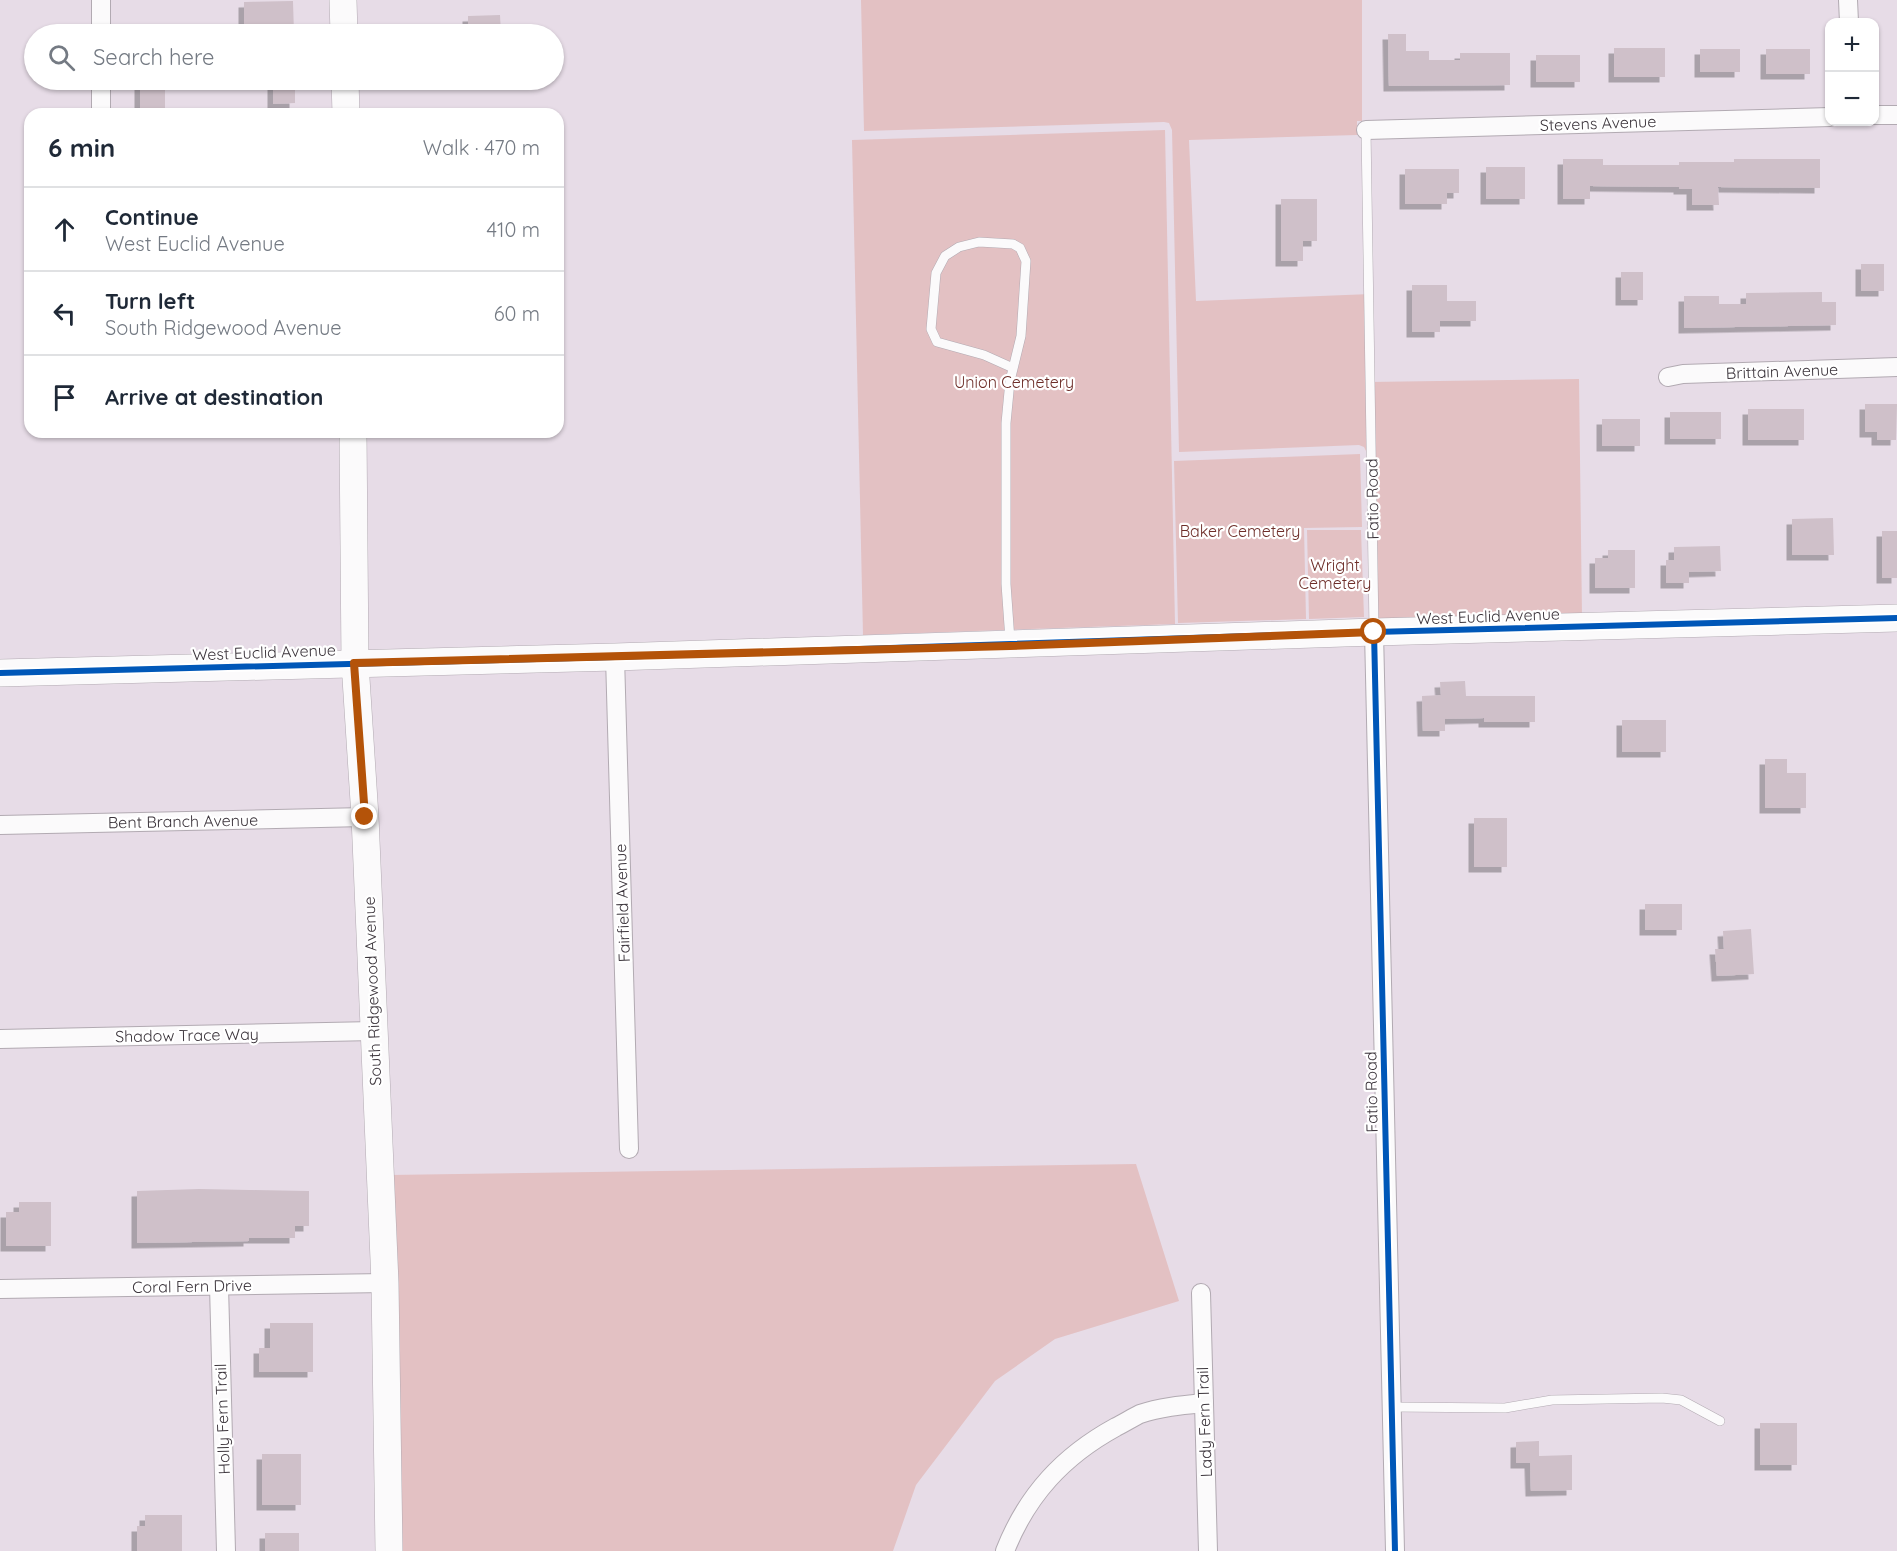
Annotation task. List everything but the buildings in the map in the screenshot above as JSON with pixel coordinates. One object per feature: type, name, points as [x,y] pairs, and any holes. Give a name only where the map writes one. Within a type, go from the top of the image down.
[{"type":"street","points":[[101,0],[101,24]]},
{"type":"street","points":[[343,0],[344,24]]},
{"type":"street","points":[[1848,0],[1849,18]]},
{"type":"street","points":[[101,90],[101,108]]},
{"type":"street","points":[[345,90],[346,108]]},
{"type":"street","points":[[1879,116],[1897,115]]},
{"type":"street","name":"Stevens Avenue","points":[[1366,130],[1825,117]]},
{"type":"street","name":"Brittain Avenue","points":[[1668,377],[1683,374],[1897,367]]},
{"type":"street","name":"South Ridgewood Avenue","points":[[353,438],[354,663],[365,817],[385,1283],[389,1551]]},
{"type":"street","name":"West Euclid Avenue","points":[[0,673],[1010,646],[1374,632],[1897,618]]},
{"type":"street","name":"Fatio Road","points":[[1374,632],[1395,1551]]},
{"type":"street","name":"Fairfield Avenue","points":[[615,657],[628,1149]]},
{"type":"street","name":"Bent Branch Avenue","points":[[0,825],[365,817]]},
{"type":"street","name":"Shadow Trace Way","points":[[0,1039],[374,1031]]},
{"type":"street","name":"Coral Fern Drive","points":[[0,1288],[385,1283]]},
{"type":"street","name":"Holly Fern Trail","points":[[219,1286],[226,1551]]},
{"type":"street","name":"Lady Fern Trail","points":[[1200,1293],[1208,1551]]},
{"type":"street","points":[[1005,1551],[1030,1501],[1058,1467],[1090,1443],[1140,1414],[1204,1403]]},
{"type":"lane","name":"Fatio Road","points":[[1366,130],[1374,632]]},
{"type":"lane","points":[[1010,646],[1006,584],[1006,423],[1013,368],[1021,336],[1026,261],[1020,248],[1013,244],[978,242],[959,247],[945,256],[936,273],[931,329],[937,342],[984,355],[1013,368]]},
{"type":"lane","points":[[1392,1407],[1505,1408],[1552,1400],[1662,1398],[1681,1400],[1720,1421]]},
{"type":"green space","points":[[861,0],[1362,0],[1362,121],[1357,121],[1357,135],[1189,140],[1196,301],[1371,294],[1369,382],[1579,379],[1582,617],[1370,623],[1367,453],[1364,447],[1359,445],[1179,452],[1172,130],[1169,123],[864,131]]},
{"type":"green space","name":"Union Cemetery","points":[[1165,130],[1175,624],[863,635],[852,140]]},
{"type":"green space","name":"Baker Cemetery","points":[[1360,454],[1362,527],[1304,528],[1306,619],[1178,623],[1174,461]]},
{"type":"green space","name":"Wright Cemetery","points":[[1307,530],[1361,530],[1364,617],[1309,619]]},
{"type":"green space","points":[[1136,1164],[1179,1301],[1055,1339],[995,1381],[916,1485],[893,1551],[398,1551],[389,1175]]},
{"type":"cycle path","points":[[0,673],[615,657],[1374,632],[1897,618]]},
{"type":"cycle path","points":[[1374,632],[1395,1551]]},
{"type":"route","points":[[365,817],[354,663],[1010,646],[1374,632]]}]
